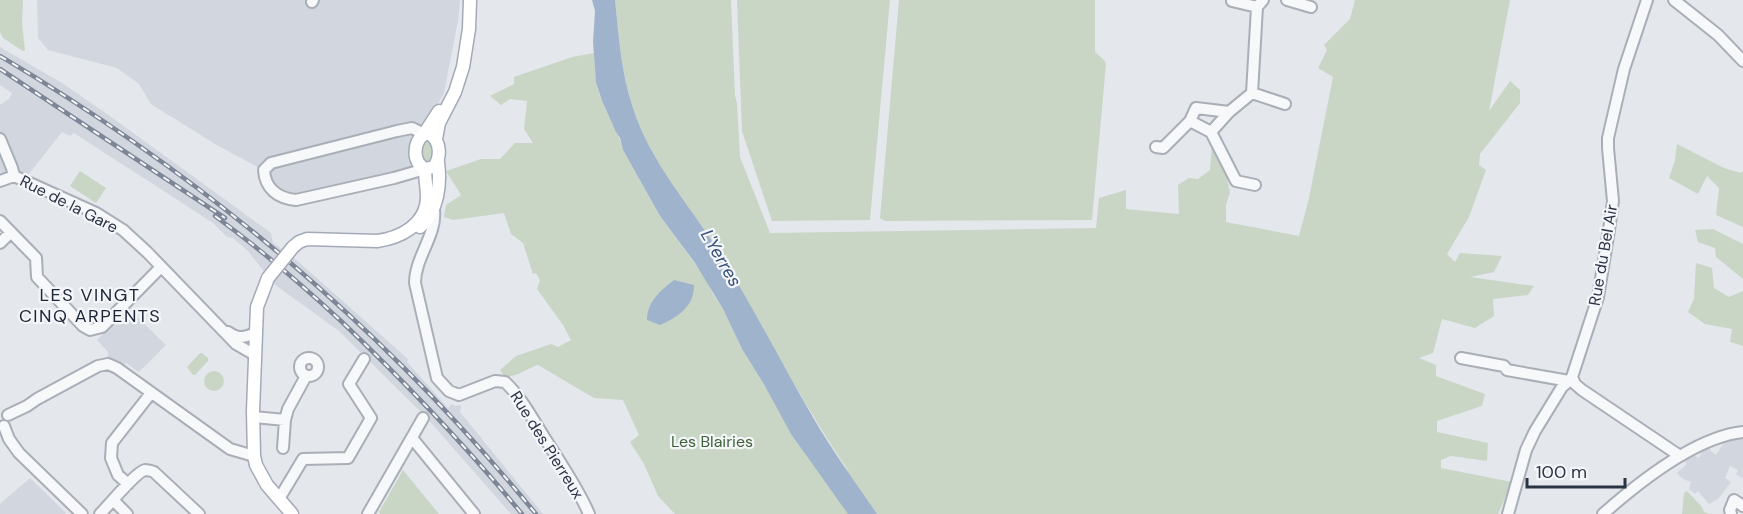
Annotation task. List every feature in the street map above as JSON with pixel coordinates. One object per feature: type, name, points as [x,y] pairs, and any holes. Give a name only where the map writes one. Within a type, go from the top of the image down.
[{"type":"main road","points":[[430,136],[447,95],[460,52],[464,0]]},
{"type":"main road","points":[[438,162],[434,168],[425,169],[420,166],[415,153],[418,140],[430,136],[439,123],[463,67],[469,29],[470,0]]},
{"type":"main road","points":[[289,513],[263,479],[254,456],[255,355],[251,335],[257,307],[268,278],[299,242],[307,239],[386,243],[396,241],[416,231],[434,210],[437,192],[438,148],[430,136]]},
{"type":"main road","points":[[363,242],[387,240],[403,234],[418,221],[425,207],[425,169]]},
{"type":"street","points":[[1287,0],[1311,7]]},
{"type":"street","name":"Rue du Bel Air","points":[[1571,381],[1598,297],[1610,230],[1613,201],[1608,138],[1624,69],[1647,0]]},
{"type":"street","points":[[1674,0],[1718,35],[1743,61]]},
{"type":"street","points":[[1211,132],[1229,112],[1252,93],[1260,4],[1232,1]]},
{"type":"street","points":[[1252,93],[1285,104]]},
{"type":"street","points":[[1156,147],[1163,148],[1190,120],[1196,108],[1229,112]]},
{"type":"street","points":[[1190,120],[1211,132],[1236,181],[1255,185]]},
{"type":"street","points":[[425,169],[296,200],[286,199],[268,187],[264,170],[271,163],[403,129],[412,128],[430,136]]},
{"type":"street","points":[[0,139],[14,176],[0,181]]},
{"type":"street","name":"Rue de la Gare","points":[[14,176],[107,219],[123,230],[242,349],[255,355]]},
{"type":"street","points":[[395,178],[409,179],[426,189]]},
{"type":"street","points":[[427,240],[433,226],[434,210]]},
{"type":"street","points":[[0,221],[36,258],[37,277],[83,326],[90,330],[102,327],[161,267]]},
{"type":"street","points":[[416,231],[421,229],[425,231],[427,240]]},
{"type":"street","points":[[0,243],[11,232]]},
{"type":"street","name":"Rue des Pierreux","points":[[427,240],[418,263],[415,283],[437,378],[449,391],[459,395],[495,381],[505,382],[515,392],[532,417],[568,474],[589,514]]},
{"type":"street","points":[[220,326],[234,336],[242,338],[251,335]]},
{"type":"street","points":[[242,349],[243,340],[251,335]]},
{"type":"street","points":[[1461,358],[1504,366],[1507,370],[1571,381],[1680,456]]},
{"type":"street","points":[[279,499],[303,459],[348,458],[371,418],[349,384],[364,359]]},
{"type":"street","points":[[82,514],[19,453],[9,439],[3,420],[98,366],[108,364],[117,368],[230,449],[254,456]]},
{"type":"street","points":[[283,448],[288,409],[306,376]]},
{"type":"street","points":[[1508,514],[1531,441],[1562,387],[1571,381]]},
{"type":"street","points":[[128,484],[118,475],[111,458],[112,443],[151,393]]},
{"type":"street","points":[[253,417],[285,420]]},
{"type":"street","points":[[368,514],[423,418]]},
{"type":"street","points":[[1603,514],[1632,489],[1680,456],[1725,435],[1743,432]]},
{"type":"street","points":[[412,438],[474,514]]},
{"type":"street","points":[[100,514],[140,472],[146,470],[154,472],[199,514]]},
{"type":"street","points":[[113,500],[127,514]]},
{"type":"street","points":[[1731,514],[1730,510],[1734,500],[1743,506]]},
{"type":"shaded area","points":[[37,0],[460,0],[444,93],[412,149],[417,170],[296,200],[275,193],[263,170],[215,144],[151,104],[139,84],[117,68],[48,50],[38,38]]},
{"type":"shaded area","points":[[0,47],[62,83],[271,233],[273,243],[293,257],[408,359],[407,362],[448,408],[452,404],[461,405],[460,412],[543,514],[511,514],[426,417],[339,331],[274,284],[248,251],[233,238],[227,237],[213,223],[74,133],[70,136],[62,132],[21,184],[0,171],[0,105],[9,99],[12,93],[0,85]]},
{"type":"shaded area","points":[[129,309],[166,345],[139,372],[126,363],[124,365],[108,358],[108,352],[97,340]]},
{"type":"shaded area","points":[[1727,438],[1743,438],[1743,477],[1736,474],[1738,470],[1730,466],[1725,478],[1731,482],[1718,499],[1709,504],[1698,491],[1695,494],[1689,489],[1691,482],[1683,479],[1677,473],[1687,464],[1684,461],[1694,455],[1699,458],[1701,454],[1699,450],[1708,445],[1716,455]]},
{"type":"shaded area","points":[[30,478],[65,514],[0,514],[0,504]]},
{"type":"green space","points":[[0,0],[23,0],[22,23],[25,50],[23,51],[3,38],[0,32]]},
{"type":"green space","name":"Les Blairies","points":[[615,0],[731,0],[740,157],[770,233],[1096,228],[1099,198],[1126,190],[1126,209],[1179,214],[1178,185],[1189,178],[1198,179],[1210,170],[1212,145],[1224,165],[1230,192],[1226,205],[1226,222],[1299,236],[1309,198],[1333,77],[1318,68],[1327,50],[1324,45],[1350,19],[1355,0],[1510,0],[1489,111],[1510,81],[1520,90],[1520,103],[1480,154],[1479,165],[1486,170],[1469,217],[1447,254],[1455,262],[1460,253],[1502,256],[1494,272],[1470,277],[1534,286],[1528,295],[1493,299],[1494,316],[1475,328],[1442,319],[1433,353],[1419,358],[1436,365],[1436,376],[1485,394],[1482,406],[1437,421],[1437,432],[1488,443],[1487,461],[1451,456],[1441,460],[1441,468],[1512,482],[1498,514],[675,514],[658,496],[644,464],[630,442],[639,435],[623,400],[594,398],[538,365],[505,377],[500,370],[516,356],[551,344],[558,347],[571,340],[537,289],[540,280],[536,273],[533,274],[523,243],[511,234],[504,213],[453,220],[444,217],[446,205],[461,195],[446,171],[481,159],[500,159],[515,143],[533,143],[524,129],[527,101],[510,99],[501,105],[490,96],[514,84],[514,77],[572,57],[594,53],[597,83],[602,101],[623,150],[660,216],[706,279],[742,349],[765,386],[849,472],[798,391],[719,252],[660,165],[640,128],[626,81]]},
{"type":"green space","points":[[737,0],[890,0],[870,220],[772,221],[742,131]]},
{"type":"green space","points":[[899,0],[1095,0],[1095,52],[1106,64],[1092,220],[885,221],[880,218]]},
{"type":"green space","points":[[423,139],[433,140],[433,161],[425,164],[420,154]]},
{"type":"green space","points":[[1677,144],[1724,168],[1741,173],[1743,171],[1743,227],[1716,215],[1719,188],[1707,176],[1698,194],[1669,178]]},
{"type":"green space","points":[[80,171],[106,188],[96,203],[70,186]]},
{"type":"green space","points":[[1713,229],[1743,244],[1743,279],[1716,257],[1715,248],[1698,242],[1695,230]]},
{"type":"green space","points":[[1696,263],[1712,268],[1714,288],[1729,297],[1743,291],[1743,346],[1730,342],[1732,329],[1705,324],[1688,312],[1694,299]]},
{"type":"green space","points":[[200,353],[208,358],[208,361],[193,375],[187,367]]},
{"type":"green space","points":[[210,371],[218,371],[224,377],[224,385],[218,391],[210,391],[204,385],[204,377]]},
{"type":"green space","points":[[403,470],[439,514],[380,514],[379,512]]},
{"type":"green space","points":[[1687,491],[1704,512],[1710,514],[1682,514],[1684,493]]},
{"type":"water","name":"L'Yerres","points":[[592,0],[615,0],[626,82],[640,128],[650,147],[732,273],[821,431],[877,514],[848,514],[791,434],[742,349],[723,309],[695,263],[660,216],[623,150],[596,82],[593,42],[595,11]]},
{"type":"water","points":[[674,280],[694,285],[688,305],[679,315],[660,325],[647,320],[652,302]]},
{"type":"railway","points":[[0,56],[76,103],[150,153],[288,261],[354,319],[417,381],[478,446],[536,514]]},
{"type":"railway","points":[[0,69],[225,218]]},
{"type":"railway","points":[[215,216],[295,280],[365,344],[457,439],[522,514]]},
{"type":"district","name":"LES VINGT CINQ ARPENTS","points":[[90,305]]}]
